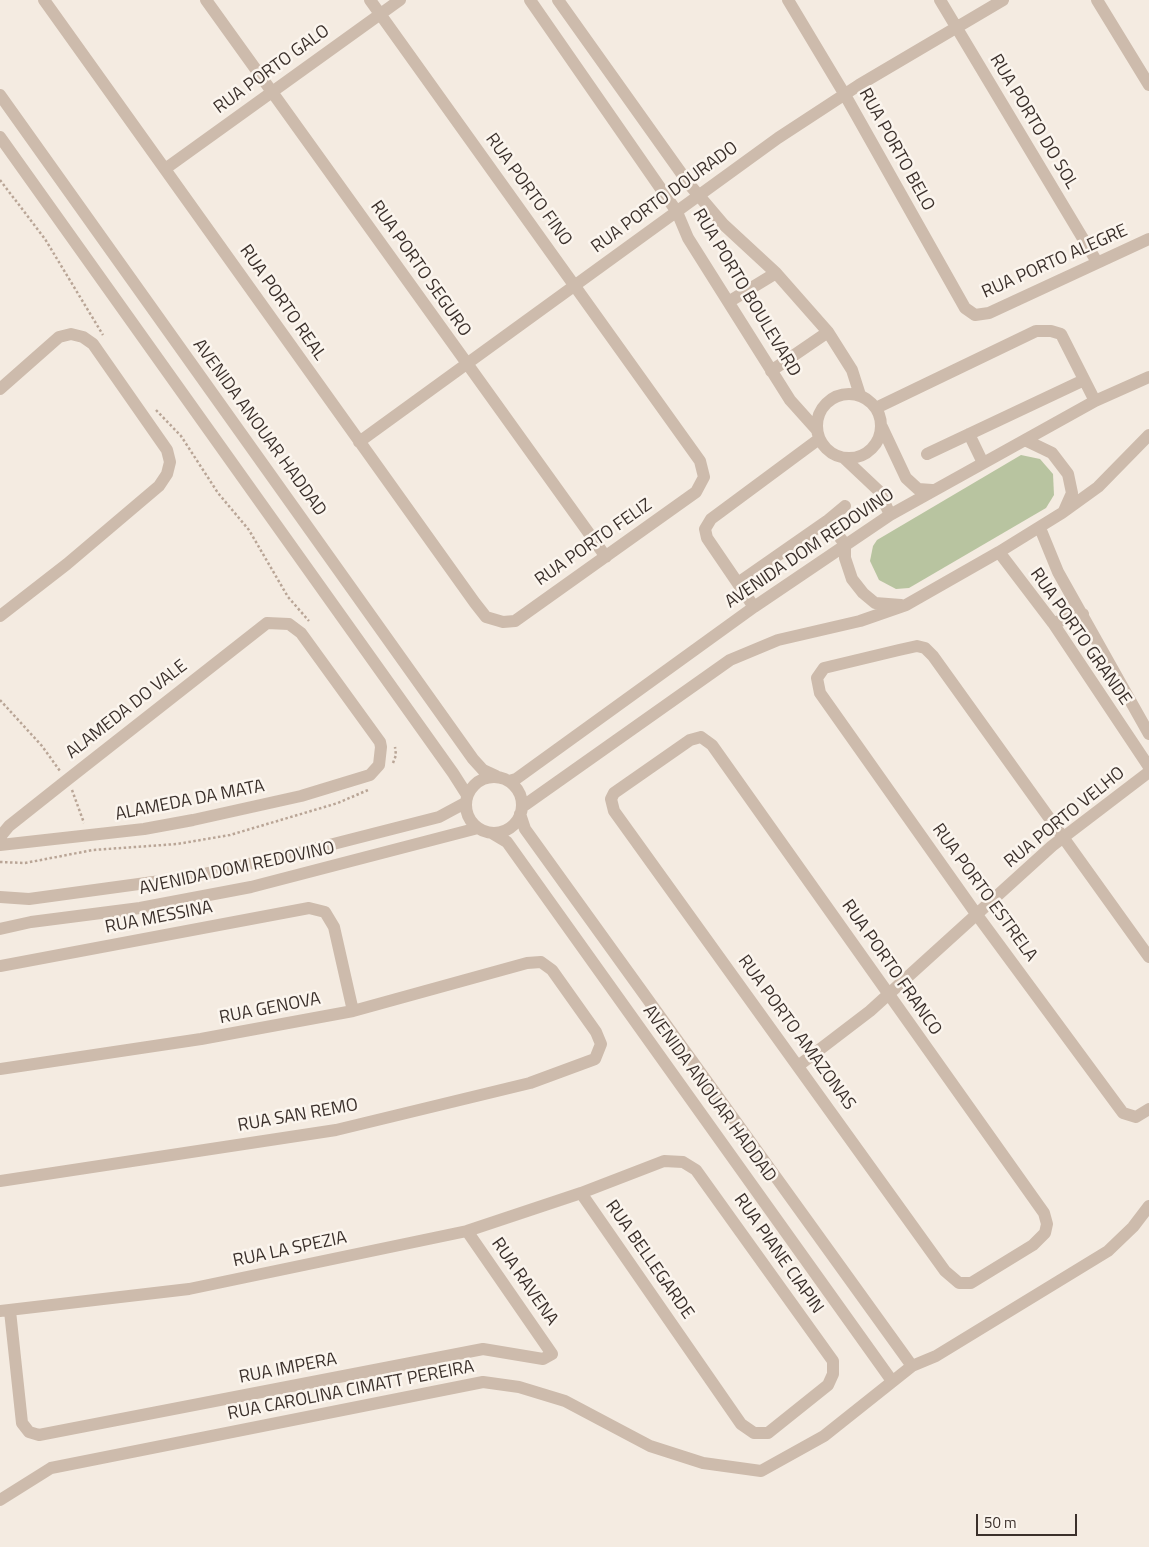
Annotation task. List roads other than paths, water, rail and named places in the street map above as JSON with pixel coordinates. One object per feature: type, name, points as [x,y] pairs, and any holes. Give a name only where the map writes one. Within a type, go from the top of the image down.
[{"type":"street","name":"RUA PORTO REAL","points":[[44,0],[475,603],[486,616],[496,621]]},
{"type":"street","name":"RUA PORTO SEGURO","points":[[206,0],[273,91],[466,365],[606,556]]},
{"type":"street","name":"RUA PORTO FINO","points":[[370,0],[700,461],[704,477]]},
{"type":"street","name":"RUA PORTO GALO","points":[[165,169],[400,0]]},
{"type":"street","name":"RUA PORTO BOULEVARD","points":[[530,0],[677,212],[688,238],[730,302],[771,371],[790,400],[818,434]]},
{"type":"street","name":"RUA PORTO BOULEVARD","points":[[558,0],[698,194],[723,224],[776,273],[828,332],[852,370],[860,395]]},
{"type":"street","name":"RUA PORTO BELO","points":[[788,0],[845,95],[965,308],[975,315]]},
{"type":"street","name":"RUA PORTO DO SOL","points":[[940,0],[1097,262]]},
{"type":"street","name":"RUA PORTO DOURADO","points":[[359,442],[677,212],[698,194],[845,95],[1003,0]]},
{"type":"street","points":[[1097,0],[1149,85]]},
{"type":"street","name":"AVENIDA ANOUAR HADDAD","points":[[0,95],[473,759],[483,770],[496,776]]},
{"type":"street","points":[[0,137],[454,773],[466,799],[468,817],[478,828],[492,833],[506,830],[512,826],[521,810],[730,660],[778,640],[860,621],[906,605],[1040,528],[1062,513],[1098,486],[1149,435]]},
{"type":"street","name":"RUA PORTO ALEGRE","points":[[975,315],[989,313],[1149,239]]},
{"type":"street","points":[[730,302],[776,273]]},
{"type":"street","points":[[876,408],[1036,331],[1051,331],[1061,334],[1095,401]]},
{"type":"street","points":[[771,371],[828,332]]},
{"type":"street","points":[[0,389],[59,337],[77,334],[94,344],[162,442],[169,456],[169,467],[159,486],[67,564],[0,616]]},
{"type":"street","name":"AVENIDA DOM REDOVINO","points":[[509,781],[516,779],[754,607],[890,515],[1095,401],[1149,376]]},
{"type":"street","points":[[927,454],[1084,380]]},
{"type":"street","points":[[882,427],[874,446],[867,453],[856,458],[845,459],[834,456],[825,449],[818,434],[817,417],[822,407],[830,399],[850,393],[860,395],[876,408],[882,427],[906,478],[918,488],[932,490]]},
{"type":"street","points":[[754,607],[707,538],[705,529],[711,519],[818,434]]},
{"type":"street","points":[[969,434],[983,463]]},
{"type":"street","points":[[1025,440],[1052,454],[1068,474],[1072,493],[1062,513]]},
{"type":"street","points":[[845,459],[880,492],[890,515]]},
{"type":"street","name":"RUA PORTO FELIZ","points":[[496,621],[515,621],[696,492],[704,477]]},
{"type":"street","points":[[738,583],[846,506]]},
{"type":"street","points":[[827,521],[845,544],[845,558],[852,579],[863,593],[875,603],[906,605]]},
{"type":"street","name":"RUA PORTO GRANDE","points":[[1040,528],[1058,572],[1149,734]]},
{"type":"street","name":"RUA PORTO GRANDE","points":[[999,552],[1053,623],[1149,767]]},
{"type":"street","points":[[1053,623],[1083,614]]},
{"type":"street","name":"ALAMEDA DA MATA","points":[[0,845],[89,836],[193,820],[292,798],[370,775],[379,765],[382,753],[380,742],[301,633],[296,628],[281,622]]},
{"type":"street","name":"ALAMEDA DO VALE","points":[[0,837],[9,826],[267,623],[281,622]]},
{"type":"street","name":"RUA PORTO ESTRELA","points":[[1064,838],[933,656],[925,648],[917,646],[824,668],[817,678],[820,693],[977,914],[1123,1113],[1136,1118],[1149,1109]]},
{"type":"street","name":"RUA PORTO FRANCO","points":[[611,799],[614,793],[690,740],[701,737],[712,746],[1044,1213],[1048,1224],[1044,1233],[1033,1244],[971,1283],[959,1283]]},
{"type":"street","name":"RUA PORTO VELHO","points":[[798,1066],[888,994],[1064,838],[1149,772]]},
{"type":"street","points":[[496,776],[509,781],[519,792],[521,810]]},
{"type":"street","name":"AVENIDA DOM REDOVINO","points":[[0,897],[29,899],[200,875],[302,852],[439,817],[466,799],[475,783],[488,777],[496,776]]},
{"type":"street","name":"RUA PORTO AMAZONAS","points":[[611,799],[614,811],[944,1271],[959,1283]]},
{"type":"street","name":"AVENIDA ANOUAR HADDAD","points":[[521,810],[525,829],[912,1366]]},
{"type":"street","name":"AVENIDA DOM REDOVINO","points":[[0,928],[31,922],[140,908],[251,887],[478,828]]},
{"type":"street","name":"AVENIDA ANOUAR HADDAD","points":[[492,833],[507,842],[892,1381]]},
{"type":"street","points":[[1064,838],[1149,958]]},
{"type":"street","name":"RUA MESSINA","points":[[0,966],[309,908],[325,912],[334,927],[353,1011]]},
{"type":"street","name":"RUA GENOVA","points":[[0,1068],[201,1039],[353,1011],[527,963],[541,962],[552,970],[596,1032],[601,1044],[595,1058]]},
{"type":"street","name":"RUA SAN REMO","points":[[0,1181],[336,1130],[530,1083],[595,1058]]},
{"type":"street","name":"RUA BELLEGARDE","points":[[683,1162],[664,1161],[580,1193],[742,1424],[754,1433]]},
{"type":"street","name":"RUA PIANE CIAPIN","points":[[683,1162],[696,1170],[833,1361],[833,1374],[828,1385],[768,1433],[754,1433]]},
{"type":"street","name":"RUA LA SPEZIA","points":[[5,1311],[190,1289],[467,1231],[580,1193]]},
{"type":"street","name":"RUA CAROLINA CIMATT PEREIRA","points":[[0,1500],[51,1468],[483,1382],[519,1387],[565,1401],[650,1446],[703,1463],[761,1471],[824,1436],[912,1366],[936,1356],[1108,1251],[1133,1228],[1149,1206]]},
{"type":"street","name":"RUA RAVENA","points":[[467,1231],[552,1354]]},
{"type":"street","name":"RUA IMPERA","points":[[5,1311],[22,1424],[29,1432],[39,1435],[483,1349],[543,1359],[552,1354]]}]
